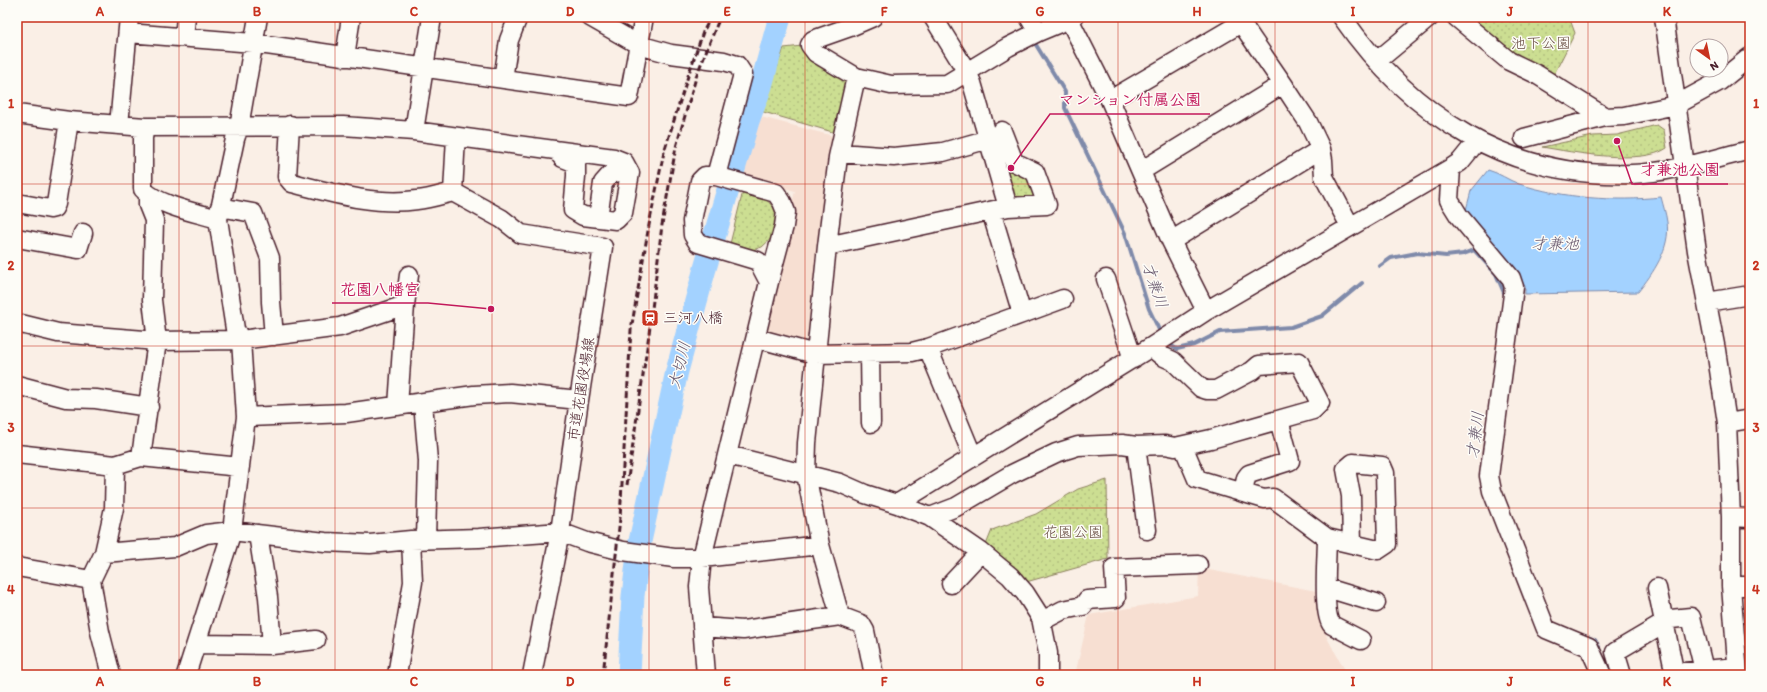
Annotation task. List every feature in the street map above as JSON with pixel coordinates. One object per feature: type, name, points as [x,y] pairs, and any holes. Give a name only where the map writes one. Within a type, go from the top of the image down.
[{"type":"street","points":[[184,37],[186,17]]},
{"type":"street","points":[[186,675],[232,531],[246,417],[241,340],[235,329],[219,213],[239,127],[258,17]]},
{"type":"street","points":[[345,57],[351,17]]},
{"type":"street","points":[[414,131],[432,17]]},
{"type":"street","points":[[503,79],[509,40],[518,17]]},
{"type":"street","points":[[590,17],[639,45],[671,54],[724,61],[737,65],[743,74],[716,176]]},
{"type":"street","points":[[872,17],[850,27],[813,40],[810,45],[816,53],[856,77],[891,85],[947,84],[1008,47],[1033,24],[1072,18],[1110,100],[1171,241],[1206,311]]},
{"type":"street","points":[[826,246],[1000,209],[1046,205],[1035,172],[1014,162],[995,135],[967,72],[933,17]]},
{"type":"street","points":[[1342,17],[1376,61],[1392,78],[1429,111],[1477,141],[1503,153],[1550,166],[1592,174],[1633,174],[1684,166],[1750,150]]},
{"type":"street","points":[[1376,61],[1430,17]]},
{"type":"street","points":[[1456,17],[1509,61],[1536,74],[1605,117]]},
{"type":"street","points":[[1657,588],[1675,674],[1704,670],[1737,671],[1731,586],[1731,517],[1727,422],[1697,251],[1664,17]]},
{"type":"street","points":[[1110,100],[1239,20],[1308,122],[1321,149],[1324,177],[1350,226]]},
{"type":"street","points":[[119,125],[129,25],[184,37],[253,43],[629,97],[643,21]]},
{"type":"street","points":[[1524,138],[1605,117],[1624,116],[1676,105],[1720,81],[1750,57]]},
{"type":"street","points":[[840,616],[820,545],[806,474],[807,443],[826,246],[840,152],[856,77]]},
{"type":"street","points":[[1141,171],[1283,84]]},
{"type":"street","points":[[17,114],[69,121],[145,127],[239,127],[290,125],[343,126],[414,131],[556,150],[582,159],[614,158],[624,162],[630,173],[623,213],[616,220],[583,216],[573,210],[576,176],[582,159]]},
{"type":"street","points":[[17,203],[50,209],[54,208],[56,204],[69,121]]},
{"type":"street","points":[[290,125],[287,177],[292,182],[338,195],[379,200],[416,200],[453,192],[456,137]]},
{"type":"street","points":[[145,127],[143,138],[143,189],[148,195],[183,210],[219,213],[254,213],[270,258],[271,302],[274,336]]},
{"type":"street","points":[[840,152],[873,156],[900,157],[943,152],[995,135]]},
{"type":"street","points":[[995,135],[1000,209],[1022,314]]},
{"type":"street","points":[[897,504],[1160,342],[1206,311],[1451,168],[1460,162],[1477,141]]},
{"type":"street","points":[[1171,241],[1321,149]]},
{"type":"street","points":[[1451,168],[1449,200],[1459,216],[1511,278],[1514,286],[1489,476],[1490,482],[1546,628],[1589,647],[1602,675]]},
{"type":"street","points":[[598,218],[603,183],[610,174],[628,169]]},
{"type":"street","points":[[706,675],[699,586],[702,558],[784,226],[786,212],[776,193],[716,176],[705,176],[700,181],[692,221],[693,235],[698,243],[758,261],[769,282]]},
{"type":"street","name":"市道花園役場線","points":[[453,192],[502,219],[520,234],[603,247],[560,532],[532,675]]},
{"type":"street","points":[[141,457],[157,341],[152,300],[154,220],[148,205],[148,195]]},
{"type":"street","points":[[17,238],[78,248],[83,233]]},
{"type":"street","points":[[758,261],[778,247]]},
{"type":"street","points":[[398,406],[405,305],[409,275]]},
{"type":"street","points":[[1106,279],[1133,358]]},
{"type":"street","points":[[1707,302],[1750,295]]},
{"type":"street","points":[[756,338],[815,354],[912,352],[928,348],[1063,299]]},
{"type":"street","points":[[17,323],[58,333],[157,341],[241,340],[340,327],[405,305]]},
{"type":"street","points":[[930,517],[956,508],[1012,474],[1056,453],[1078,446],[1122,444],[1136,446],[1183,446],[1314,410],[1320,403],[1299,362],[1259,364],[1252,371],[1216,390],[1207,390],[1200,388],[1173,361],[1162,356],[1160,342]]},
{"type":"street","points":[[928,348],[973,457]]},
{"type":"street","points":[[870,353],[871,423]]},
{"type":"street","points":[[17,385],[66,398],[96,399],[149,407]]},
{"type":"street","points":[[246,417],[346,413],[474,395],[510,393],[579,400]]},
{"type":"street","points":[[396,675],[413,582],[428,461],[423,403]]},
{"type":"street","points":[[1727,422],[1750,419]]},
{"type":"street","points":[[1243,493],[1246,478],[1249,474],[1290,461],[1279,420]]},
{"type":"street","points":[[1136,446],[1147,530]]},
{"type":"street","points":[[1183,446],[1198,480],[1264,499],[1273,498],[1327,538],[1352,544],[1378,550],[1388,544],[1386,473],[1382,466],[1353,463],[1346,469],[1352,496],[1352,544]]},
{"type":"street","points":[[17,454],[115,465],[141,457],[240,467]]},
{"type":"street","points":[[728,455],[840,483],[865,494],[897,504],[930,517],[981,552],[1010,576],[1025,593],[1042,621],[1048,653],[1048,675]]},
{"type":"street","points":[[111,675],[100,632],[91,580],[104,553],[114,508],[115,465]]},
{"type":"street","points":[[1731,517],[1750,518]]},
{"type":"street","points":[[104,553],[175,547],[206,534],[232,531],[325,542],[370,544],[418,539],[480,538],[560,532],[588,542],[623,551],[674,558],[702,558],[820,545]]},
{"type":"street","points":[[258,534],[268,597],[272,645]]},
{"type":"street","points":[[1327,538],[1328,622],[1332,626],[1362,640]]},
{"type":"street","points":[[951,584],[981,552]]},
{"type":"street","points":[[1042,621],[1063,610],[1083,606],[1087,600],[1116,598],[1114,568],[1198,565]]},
{"type":"street","points":[[17,567],[91,580]]},
{"type":"street","points":[[1731,586],[1750,586]]},
{"type":"street","points":[[1327,588],[1376,604]]},
{"type":"street","points":[[702,627],[743,630],[840,616],[861,624],[874,675]]},
{"type":"street","points":[[1622,675],[1615,652],[1664,622],[1671,619],[1690,617],[1704,670]]},
{"type":"street","points":[[196,644],[272,645],[316,640]]},
{"type":"shaded area","points":[[761,117],[837,137],[815,349],[759,335],[795,191],[742,176]]},
{"type":"shaded area","points":[[1199,568],[1316,591],[1327,638],[1348,675],[1075,675],[1089,615],[1198,596]]},
{"type":"green space","name":"池下公園","points":[[1461,17],[1569,17],[1575,33],[1551,80]]},
{"type":"green space","points":[[802,46],[851,79],[836,133],[760,111],[784,48]]},
{"type":"green space","points":[[1657,125],[1664,130],[1667,148],[1656,153],[1641,156],[1606,156],[1542,147],[1593,136],[1617,135]]},
{"type":"green space","points":[[999,134],[1033,173],[1043,202],[1010,204]]},
{"type":"green space","points":[[743,191],[764,197],[775,209],[778,226],[775,235],[762,247],[749,251],[730,244]]},
{"type":"green space","name":"花園公園","points":[[1107,480],[1108,559],[1026,582],[984,550],[992,530],[1036,514],[1078,489]]},
{"type":"water","name":"才兼池","points":[[1488,170],[1519,184],[1571,196],[1607,199],[1661,197],[1667,219],[1668,232],[1664,251],[1660,260],[1638,292],[1525,294],[1525,286],[1466,210],[1471,191]]},
{"type":"waterway","name":"大切川","points":[[629,675],[633,596],[639,546],[677,371],[704,272],[748,121],[761,86],[780,17]]},
{"type":"waterway","name":"才兼川","points":[[1033,40],[1065,92],[1065,108],[1125,233],[1149,309],[1162,336]]},
{"type":"waterway","name":"才兼川","points":[[1380,266],[1391,258],[1417,253],[1446,256],[1463,254],[1474,250],[1496,274],[1505,295]]},
{"type":"waterway","name":"才兼川","points":[[1166,343],[1177,349],[1194,345],[1220,332],[1291,327],[1322,316],[1362,283]]},
{"type":"waterway","name":"才兼川","points":[[1585,636],[1595,640],[1599,647]]},
{"type":"waterway","name":"才兼川","points":[[1608,666],[1612,675]]},
{"type":"railway","points":[[603,675],[620,518],[631,330],[649,225],[664,152],[703,32],[711,17]]},
{"type":"railway","points":[[627,485],[649,334],[662,225],[676,147],[697,74],[720,17]]},
{"type":"place","name":"才兼池公園","points":[[1617,141]]},
{"type":"place","name":"マンション付属公園","points":[[1011,168]]},
{"type":"place","name":"花園八幡宮","points":[[491,309]]},
{"type":"place","name":"三河八橋","points":[[650,318]]}]
